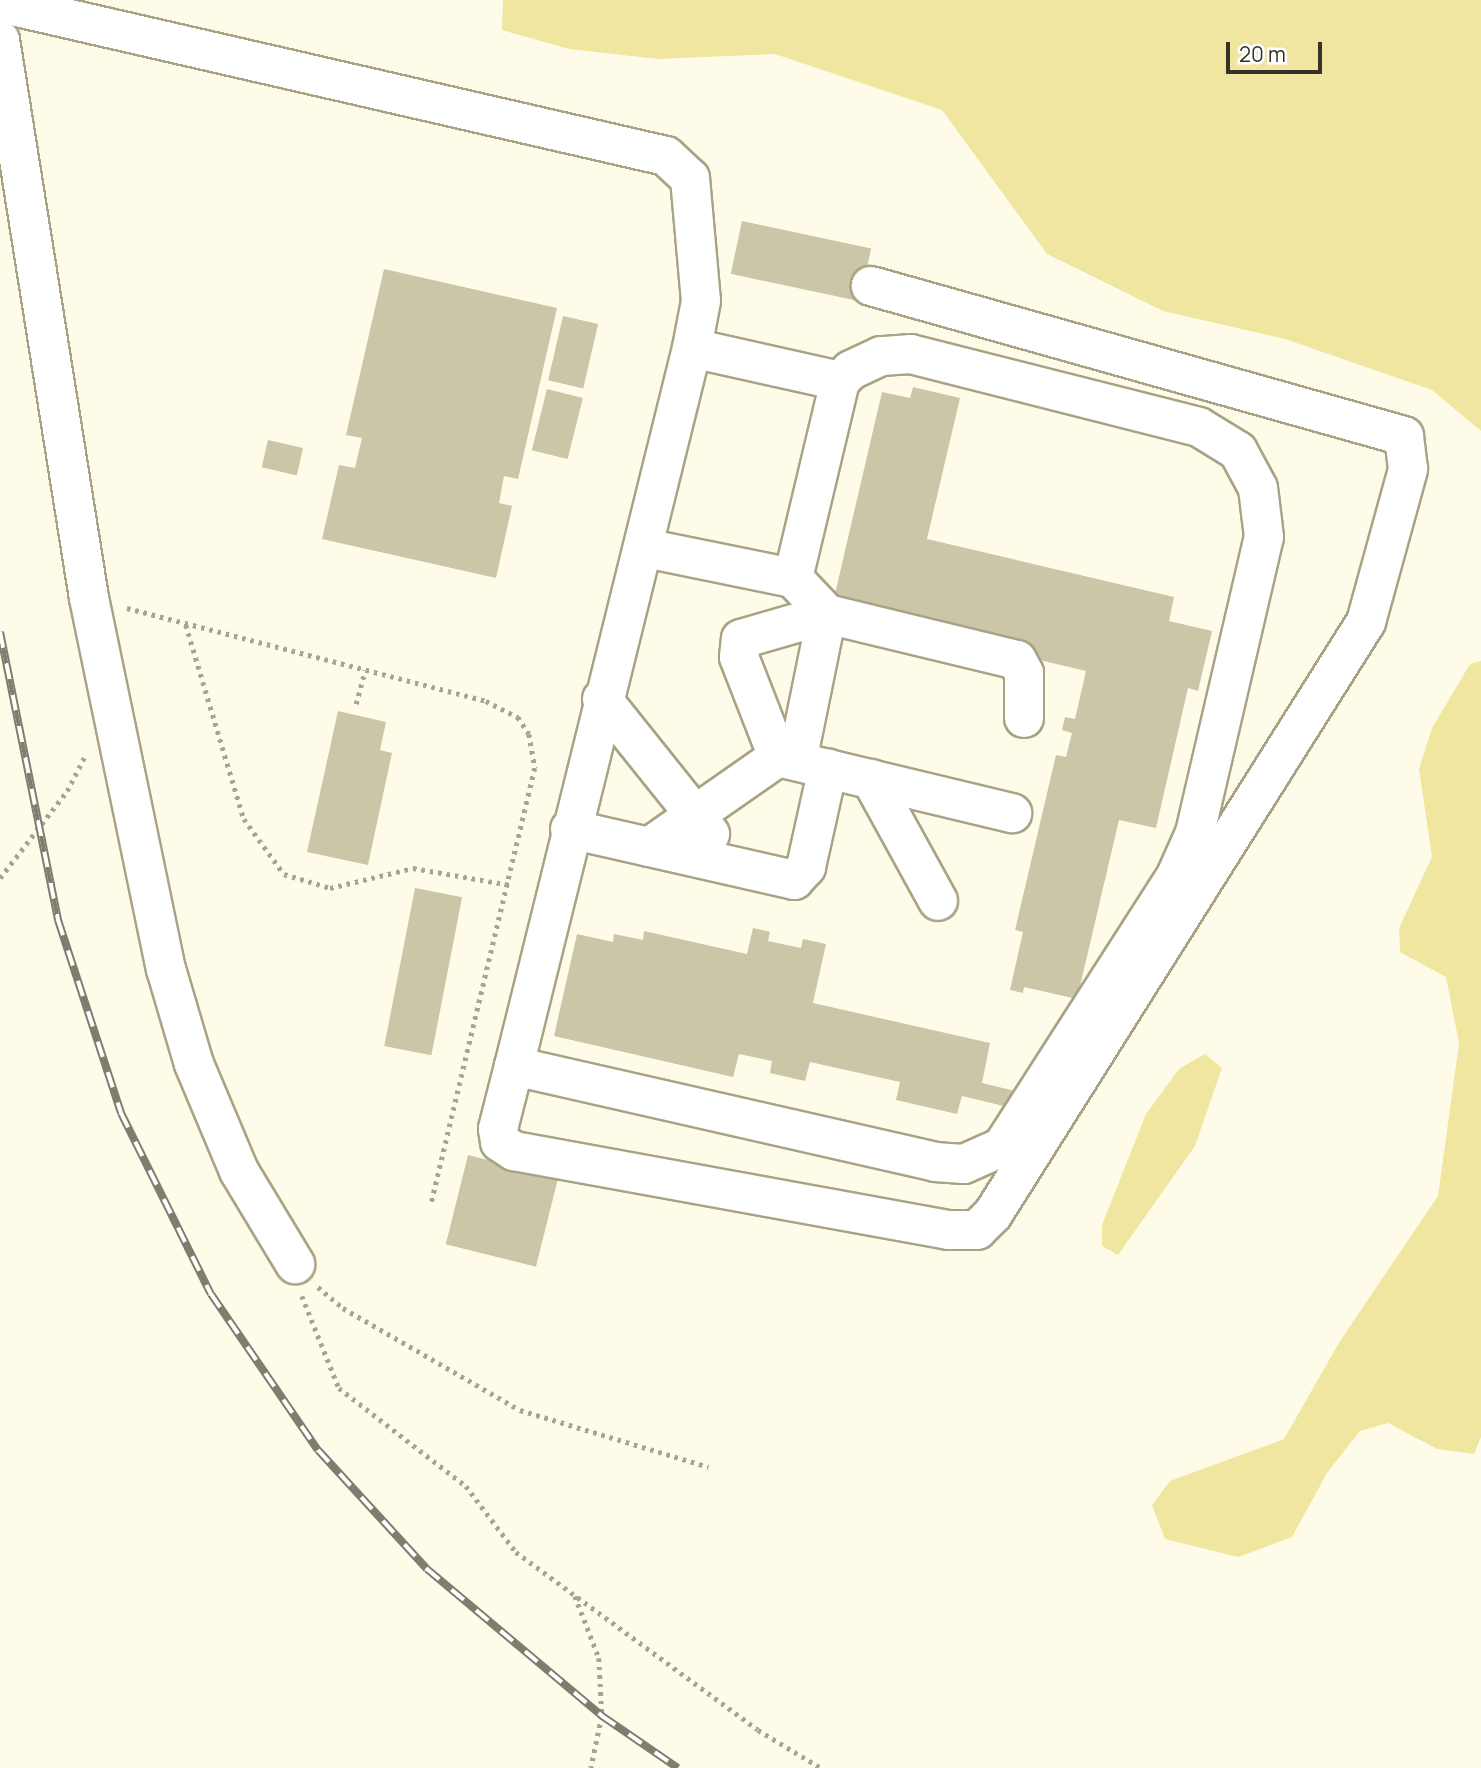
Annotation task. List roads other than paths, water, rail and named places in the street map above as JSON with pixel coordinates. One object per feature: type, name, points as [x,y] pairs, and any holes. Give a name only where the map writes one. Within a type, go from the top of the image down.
[{"type":"lane","points":[[0,3],[666,156],[690,178],[698,213],[701,301],[692,348],[645,548],[602,699],[570,828],[498,1129],[500,1142],[514,1150],[881,1219],[977,1230],[1000,1203],[1366,622],[1408,468],[1404,436],[871,286]]},
{"type":"lane","points":[[0,40],[113,732],[194,1063],[239,1171],[296,1266]]},
{"type":"lane","points":[[692,348],[840,381]]},
{"type":"lane","points":[[513,1066],[964,1164],[1002,1147],[1175,878],[1195,833],[1264,537],[1258,488],[1238,451],[1199,427],[911,354],[865,362],[840,381],[793,578]]},
{"type":"lane","points":[[645,548],[793,578],[827,614]]},
{"type":"lane","points":[[570,828],[794,880],[803,874],[801,762],[827,614]]},
{"type":"lane","points":[[801,762],[739,657],[741,639],[827,614],[1017,660],[1024,673],[1024,718]]},
{"type":"lane","points":[[602,699],[737,868]]},
{"type":"lane","points":[[649,847],[694,815],[801,762],[1012,813]]},
{"type":"lane","points":[[872,779],[938,901]]},
{"type":"railway","points":[[0,632],[58,920],[121,1113],[211,1294],[318,1450],[427,1569],[602,1716],[678,1768]]}]
